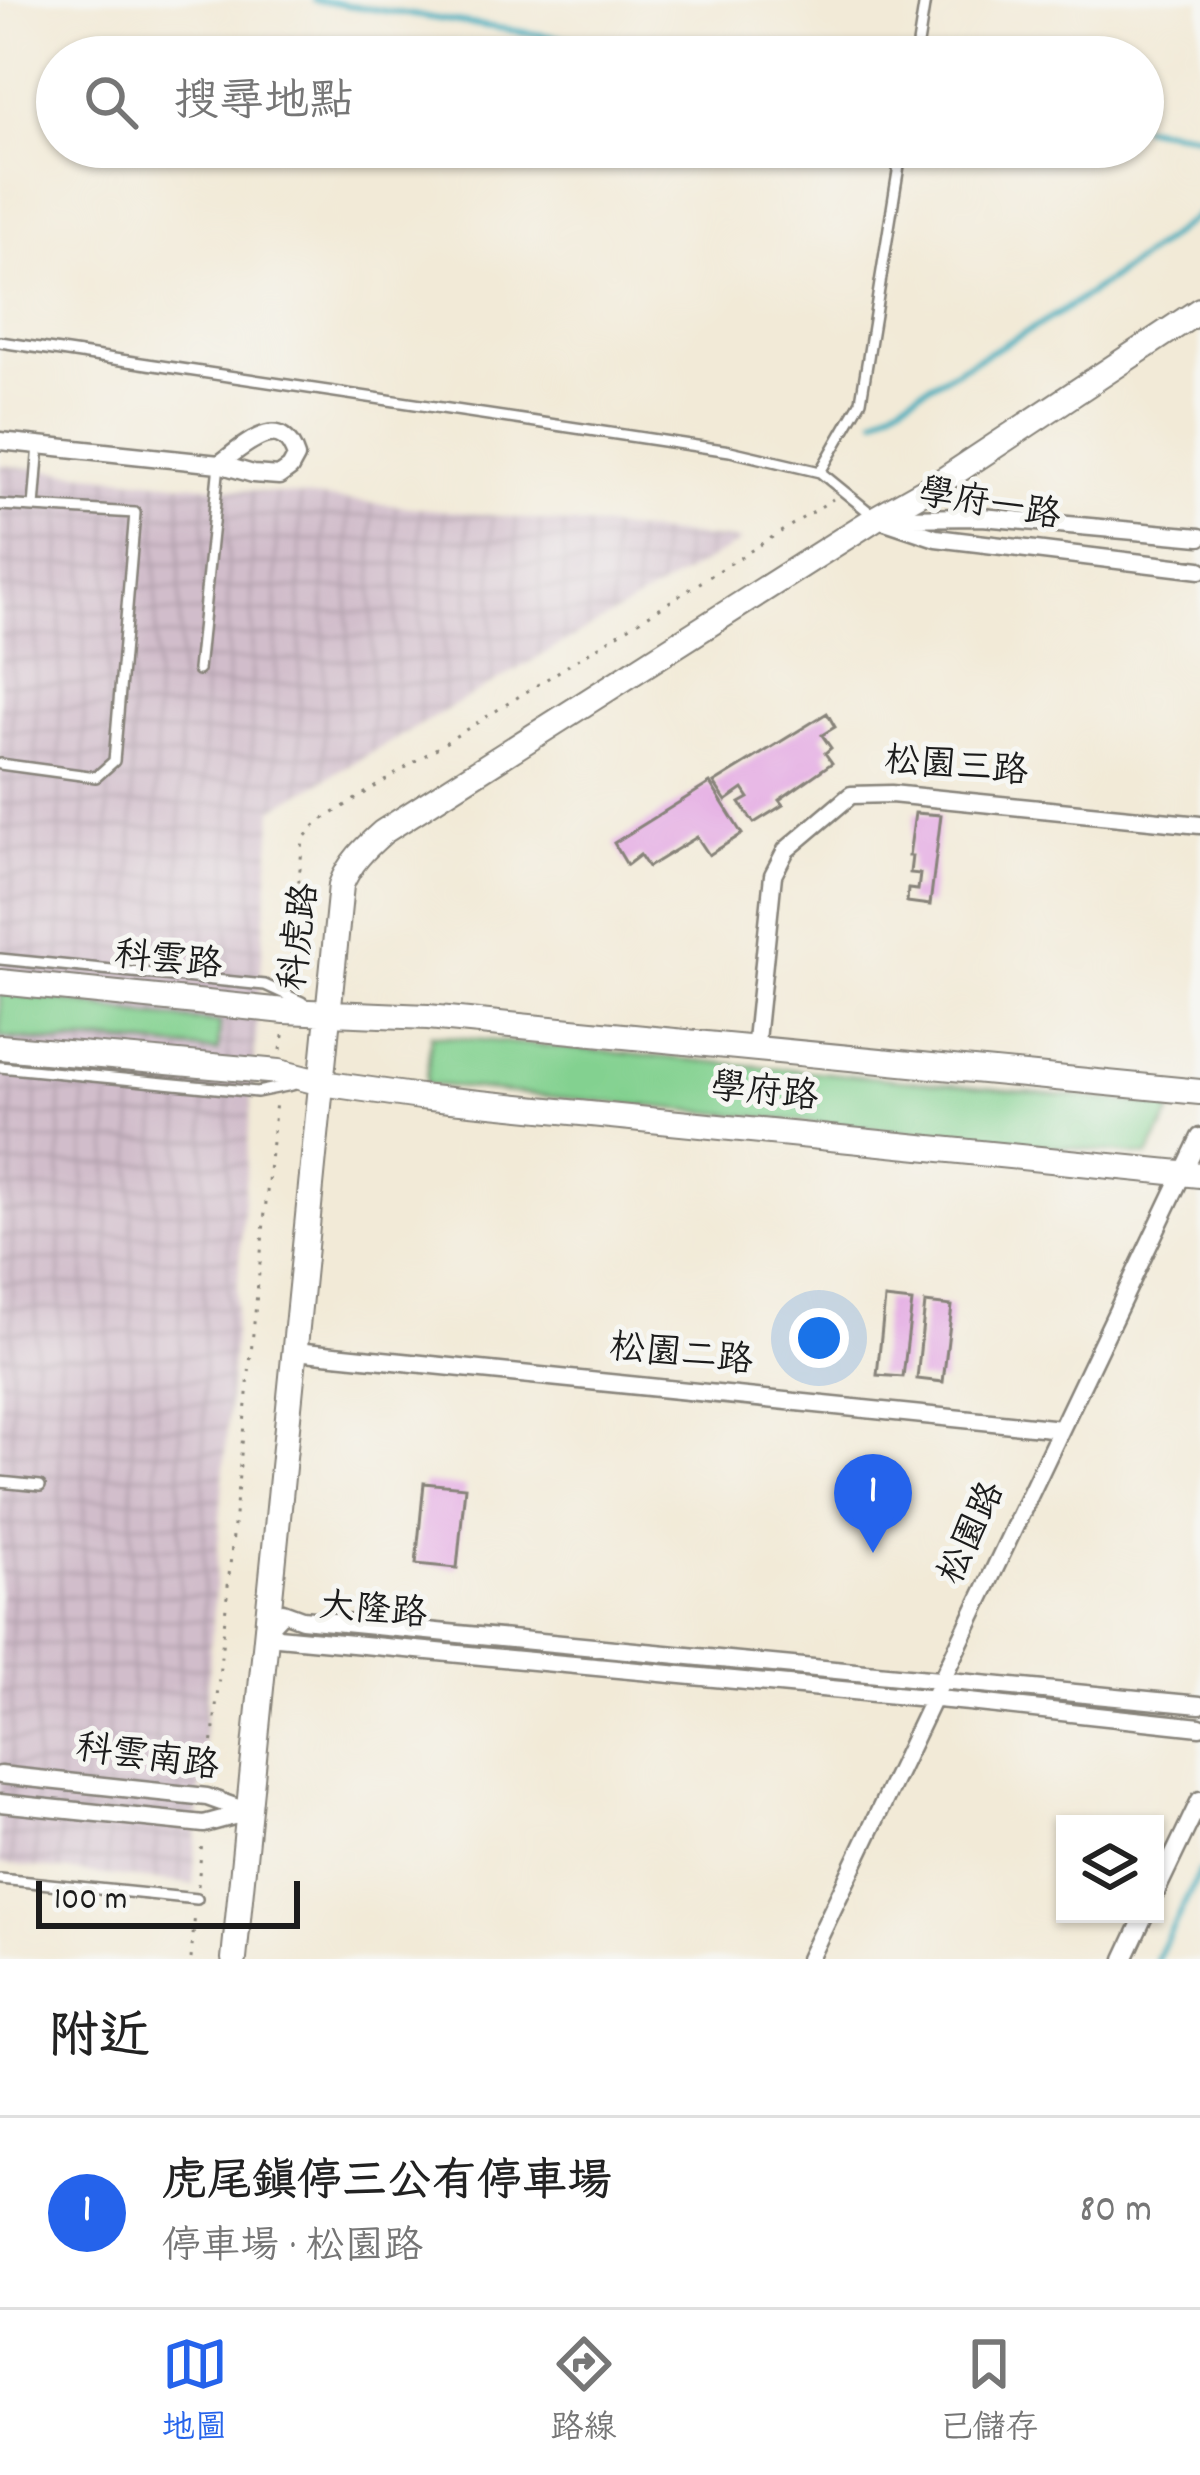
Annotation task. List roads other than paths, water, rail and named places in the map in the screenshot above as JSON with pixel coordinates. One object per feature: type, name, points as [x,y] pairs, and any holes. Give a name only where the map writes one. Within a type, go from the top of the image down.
[{"type":"street","name":"科虎路","points":[[234,1959],[340,885],[347,870],[360,852],[403,819],[876,518],[945,479],[1200,310]]},
{"type":"street","points":[[0,441],[219,464]]},
{"type":"street","name":"學府一路","points":[[876,518],[982,517],[1200,537]]},
{"type":"street","name":"學府一路","points":[[876,518],[936,538],[1200,570]]},
{"type":"street","name":"松園三路","points":[[754,1050],[773,875],[786,850],[851,795],[891,794],[1200,825]]},
{"type":"street","name":"科雲路","points":[[0,982],[286,1004],[329,1013]]},
{"type":"street","name":"學府路","points":[[329,1013],[428,1017],[1200,1092]]},
{"type":"street","points":[[0,1047],[322,1083]]},
{"type":"street","name":"學府路","points":[[322,1083],[1191,1174]]},
{"type":"street","name":"松園路","points":[[808,1959],[1060,1429],[1191,1174],[1200,1138]]},
{"type":"street","name":"松園二路","points":[[295,1351],[1060,1429]]},
{"type":"street","name":"大隆路","points":[[1200,1705],[302,1618],[284,1612],[267,1629],[278,1637],[1200,1727]]},
{"type":"street","name":"科雲南路","points":[[0,1774],[207,1797],[249,1812]]},
{"type":"street","points":[[1164,1875],[1200,1800]]},
{"type":"street","name":"科雲南路","points":[[0,1803],[204,1824],[249,1812]]},
{"type":"street","points":[[1124,1959],[1141,1923]]},
{"type":"lane","points":[[919,36],[925,0]]},
{"type":"lane","points":[[820,472],[861,401],[899,168]]},
{"type":"lane","points":[[0,342],[730,451],[820,472],[876,518]]},
{"type":"lane","points":[[34,507],[39,445]]},
{"type":"lane","points":[[198,670],[219,464]]},
{"type":"lane","points":[[0,505],[134,513],[114,761],[96,777],[0,764]]},
{"type":"lane","points":[[0,959],[266,985],[286,1004]]},
{"type":"lane","points":[[0,1067],[257,1092],[279,1079]]},
{"type":"lane","points":[[0,1482],[40,1486]]},
{"type":"lane","points":[[0,1879],[197,1899]]},
{"type":"waterway","points":[[314,0],[550,36]]},
{"type":"waterway","points":[[1164,130],[1200,135]]},
{"type":"waterway","points":[[876,418],[1060,312],[1200,213]]},
{"type":"waterway","points":[[1157,1959],[1200,1871]]},
{"type":"place","name":"虎尾鎮停三公有停車場","points":[[873,1553]]}]
